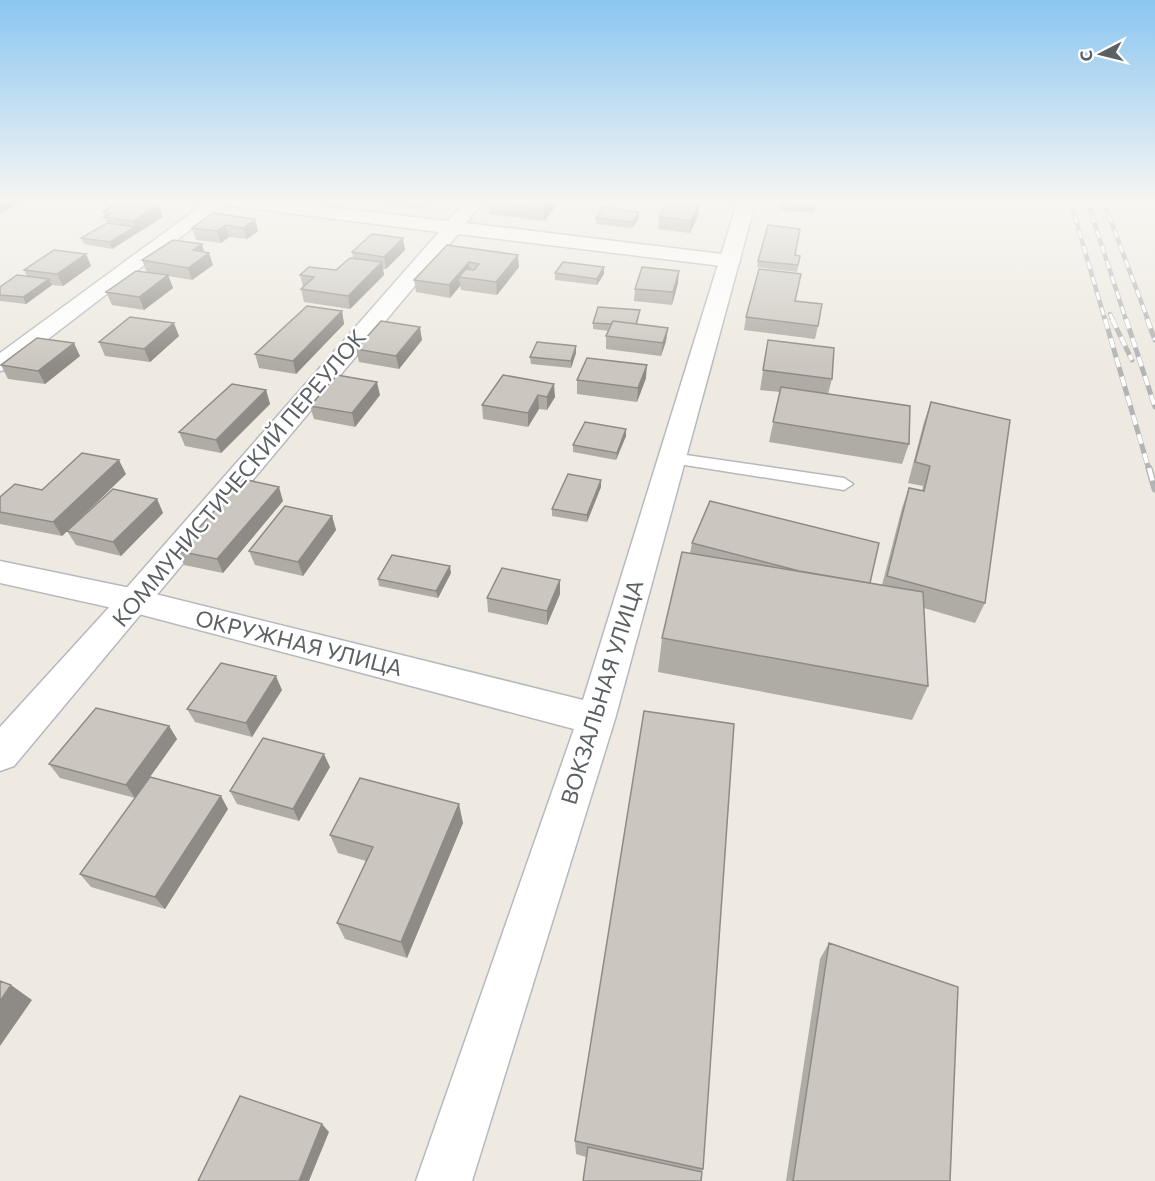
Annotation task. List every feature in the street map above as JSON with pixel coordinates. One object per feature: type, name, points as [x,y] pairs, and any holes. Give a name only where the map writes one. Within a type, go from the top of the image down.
[{"type":"street","points":[[0,364],[145,255]]},
{"type":"street","name":"КОММУНИСТИЧЕСКИЙ ПЕРЕУЛОК","points":[[0,754],[135,602],[429,255]]},
{"type":"street","points":[[682,255],[730,261]]},
{"type":"street","name":"ВОКЗАЛЬНАЯ УЛИЦА","points":[[444,1181],[596,719],[732,255]]},
{"type":"street","name":"ОКРУЖНАЯ УЛИЦА","points":[[0,572],[135,602],[596,719]]},
{"type":"lane","points":[[672,458],[844,484]]},
{"type":"building","points":[[46,255],[84,255],[57,274],[24,270]]},
{"type":"building","points":[[150,255],[206,255],[188,268],[142,260]]},
{"type":"building","points":[[437,255],[518,255],[496,282],[459,277],[466,269],[474,270],[479,264],[469,262],[449,285],[414,280]]},
{"type":"building","points":[[760,255],[800,256],[798,265],[758,261]]},
{"type":"building","points":[[350,258],[382,262],[348,296],[301,289],[314,277],[300,275],[309,267],[336,270]]},
{"type":"building","points":[[563,262],[604,267],[597,279],[555,273]]},
{"type":"building","points":[[642,267],[679,271],[673,292],[635,289]]},
{"type":"building","points":[[759,269],[801,274],[795,301],[822,304],[818,326],[746,317]]},
{"type":"building","points":[[136,271],[168,275],[139,297],[106,292]]},
{"type":"building","points":[[17,275],[49,279],[23,297],[0,295],[0,287]]},
{"type":"building","points":[[307,306],[342,311],[293,361],[255,354]]},
{"type":"building","points":[[598,307],[640,310],[636,324],[613,321],[611,324],[593,323]]},
{"type":"building","points":[[130,317],[174,323],[144,349],[99,342]]},
{"type":"building","points":[[381,321],[420,327],[396,356],[356,349]]},
{"type":"building","points":[[613,321],[668,328],[663,343],[606,336]]},
{"type":"building","points":[[37,338],[74,343],[38,371],[1,365]]},
{"type":"building","points":[[768,340],[834,348],[832,379],[763,370]]},
{"type":"building","points":[[537,342],[576,346],[571,361],[530,357]]},
{"type":"building","points":[[587,358],[647,365],[638,388],[577,380]]},
{"type":"building","points":[[337,375],[377,382],[352,413],[310,406]]},
{"type":"building","points":[[503,375],[554,384],[547,397],[538,395],[528,413],[482,405]]},
{"type":"building","points":[[232,384],[266,390],[216,440],[179,432]]},
{"type":"building","points":[[781,387],[910,406],[909,444],[773,422]]},
{"type":"building","points":[[931,402],[1010,420],[985,603],[887,576],[909,488],[924,491],[930,466],[915,462]]},
{"type":"building","points":[[585,422],[626,429],[617,453],[573,445]]},
{"type":"building","points":[[82,453],[119,460],[53,522],[0,512],[0,497],[15,484],[42,490]]},
{"type":"building","points":[[568,474],[601,480],[587,515],[552,509]]},
{"type":"building","points":[[243,479],[279,487],[217,559],[178,551]]},
{"type":"building","points":[[113,489],[157,499],[113,542],[67,531]]},
{"type":"building","points":[[710,501],[879,543],[870,583],[799,571],[692,543]]},
{"type":"building","points":[[285,506],[332,516],[298,562],[249,551]]},
{"type":"building","points":[[682,552],[923,592],[928,686],[662,638]]},
{"type":"building","points":[[392,555],[450,566],[436,591],[378,579]]},
{"type":"building","points":[[502,568],[560,580],[547,611],[487,598]]},
{"type":"building","points":[[221,663],[276,676],[246,723],[187,709]]},
{"type":"building","points":[[96,708],[169,726],[126,785],[49,764]]},
{"type":"building","points":[[644,711],[734,724],[703,1169],[575,1141]]},
{"type":"building","points":[[263,738],[324,754],[293,809],[230,791]]},
{"type":"building","points":[[150,777],[221,796],[155,897],[80,874]]},
{"type":"building","points":[[360,778],[459,804],[401,942],[337,923],[373,847],[330,835]]},
{"type":"building","points":[[829,943],[958,987],[950,1181],[793,1181]]},
{"type":"building","points":[[0,981],[11,985],[0,1001]]},
{"type":"building","points":[[240,1096],[322,1124],[299,1181],[198,1181]]},
{"type":"building","points":[[588,1147],[702,1172],[701,1181],[583,1181]]},
{"type":"railway","points":[[1086,255],[1105,320]]},
{"type":"railway","points":[[1105,255],[1126,320]]},
{"type":"railway","points":[[1124,255],[1148,320]]},
{"type":"railway","points":[[1110,314],[1113,320]]},
{"type":"railway","points":[[1105,319],[1149,470]]},
{"type":"railway","points":[[1112,319],[1132,360]]},
{"type":"railway","points":[[1126,319],[1155,407]]},
{"type":"railway","points":[[1147,319],[1155,340]]},
{"type":"railway","points":[[1149,468],[1155,489]]}]
